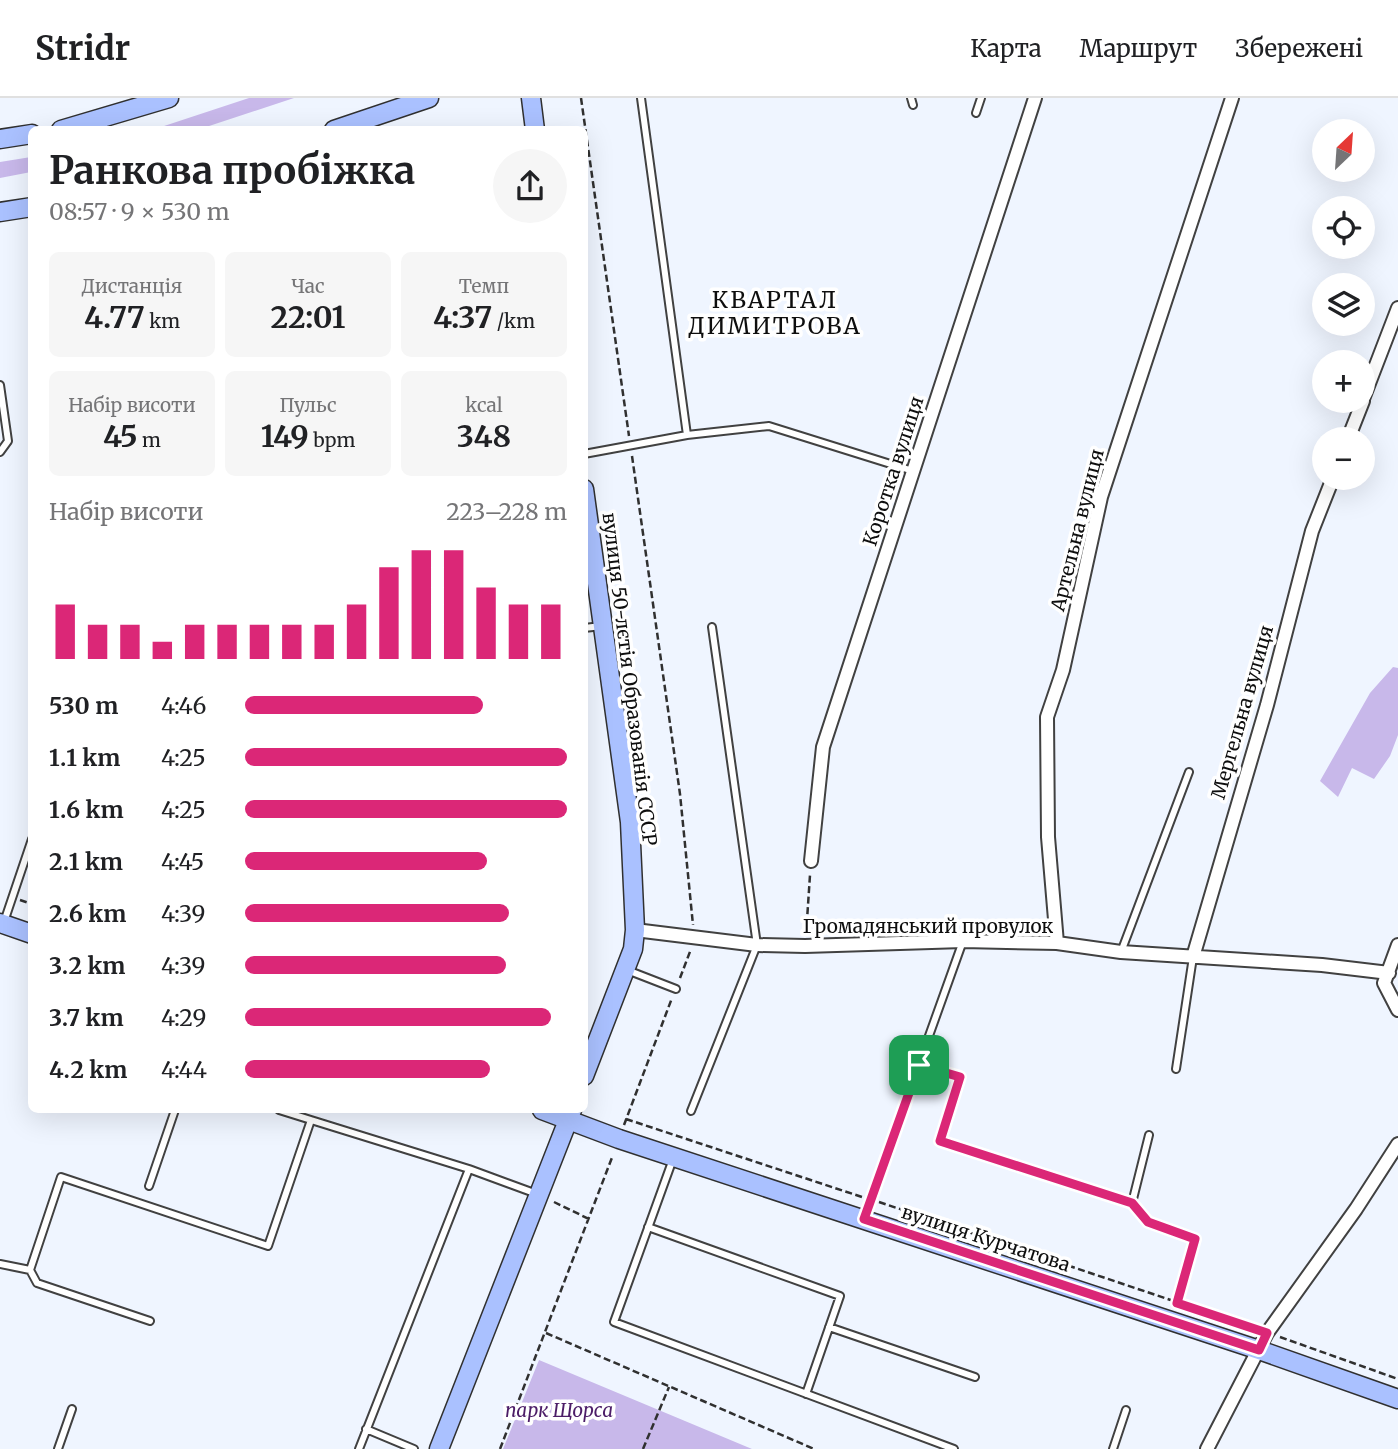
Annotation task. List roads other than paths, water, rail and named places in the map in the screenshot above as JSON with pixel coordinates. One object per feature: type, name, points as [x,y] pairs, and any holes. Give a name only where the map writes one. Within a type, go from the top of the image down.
[{"type":"street","points":[[74,126],[169,98]]},
{"type":"street","points":[[346,126],[429,98]]},
{"type":"street","points":[[531,98],[534,126]]},
{"type":"street","name":"Коротка вулиця","points":[[811,861],[823,747],[1035,98]]},
{"type":"street","name":"Артельна вулиця","points":[[1057,943],[1048,837],[1047,717],[1063,670],[1101,497],[1232,98]]},
{"type":"street","points":[[0,139],[28,135]]},
{"type":"street","points":[[0,212],[28,208]]},
{"type":"street","points":[[1375,369],[1398,309]]},
{"type":"street","name":"Мергельна вулиця","points":[[1193,957],[1267,705],[1312,531],[1328,490]]},
{"type":"street","name":"вулиця 50-лєтія Образованія СССР","points":[[588,516],[630,822],[635,930],[633,949],[625,970],[590,1042]]},
{"type":"street","points":[[2,923],[28,933]]},
{"type":"street","name":"Громадянський провулок","points":[[635,930],[757,944],[805,946],[962,942],[1057,943],[1121,953],[1322,965],[1389,973]]},
{"type":"street","points":[[1398,945],[1384,983],[1398,1010]]},
{"type":"street","points":[[439,1449],[570,1114]]},
{"type":"street","name":"вулиця Курчатова","points":[[570,1114],[619,1139],[1259,1350],[1398,1399]]},
{"type":"street","points":[[1208,1449],[1267,1333],[1356,1209],[1398,1144]]},
{"type":"lane","points":[[641,98],[687,435]]},
{"type":"lane","points":[[976,113],[981,98]]},
{"type":"lane","points":[[0,385],[8,441],[0,452]]},
{"type":"lane","points":[[588,453],[687,435],[769,426],[913,471]]},
{"type":"lane","points":[[588,628],[604,626]]},
{"type":"lane","points":[[691,1111],[757,944],[712,626]]},
{"type":"lane","points":[[1121,953],[1189,772]]},
{"type":"lane","points":[[2,923],[28,850]]},
{"type":"lane","points":[[864,1219],[962,942]]},
{"type":"lane","points":[[1176,1069],[1193,957]]},
{"type":"lane","points":[[625,970],[676,989]]},
{"type":"lane","points":[[919,1065],[960,1077],[940,1141],[1132,1203],[1149,1135]]},
{"type":"lane","points":[[149,1186],[174,1113]]},
{"type":"lane","points":[[289,1113],[538,1195]]},
{"type":"lane","points":[[150,1321],[37,1283],[30,1270],[61,1177],[268,1246],[311,1120]]},
{"type":"lane","points":[[673,1157],[614,1322],[954,1449]]},
{"type":"lane","points":[[359,1449],[468,1170]]},
{"type":"lane","points":[[648,1227],[840,1296],[806,1394]]},
{"type":"lane","points":[[0,1264],[30,1270]]},
{"type":"lane","points":[[829,1327],[975,1377]]},
{"type":"lane","points":[[58,1449],[72,1409]]},
{"type":"lane","points":[[1113,1449],[1126,1410]]},
{"type":"lane","points":[[366,1429],[414,1449]]},
{"type":"district","name":"КВАРТАЛ ДИМИТРОВА","points":[[775,313]]},
{"type":"park label","name":"парк Щорса","points":[[559,1410]]}]
